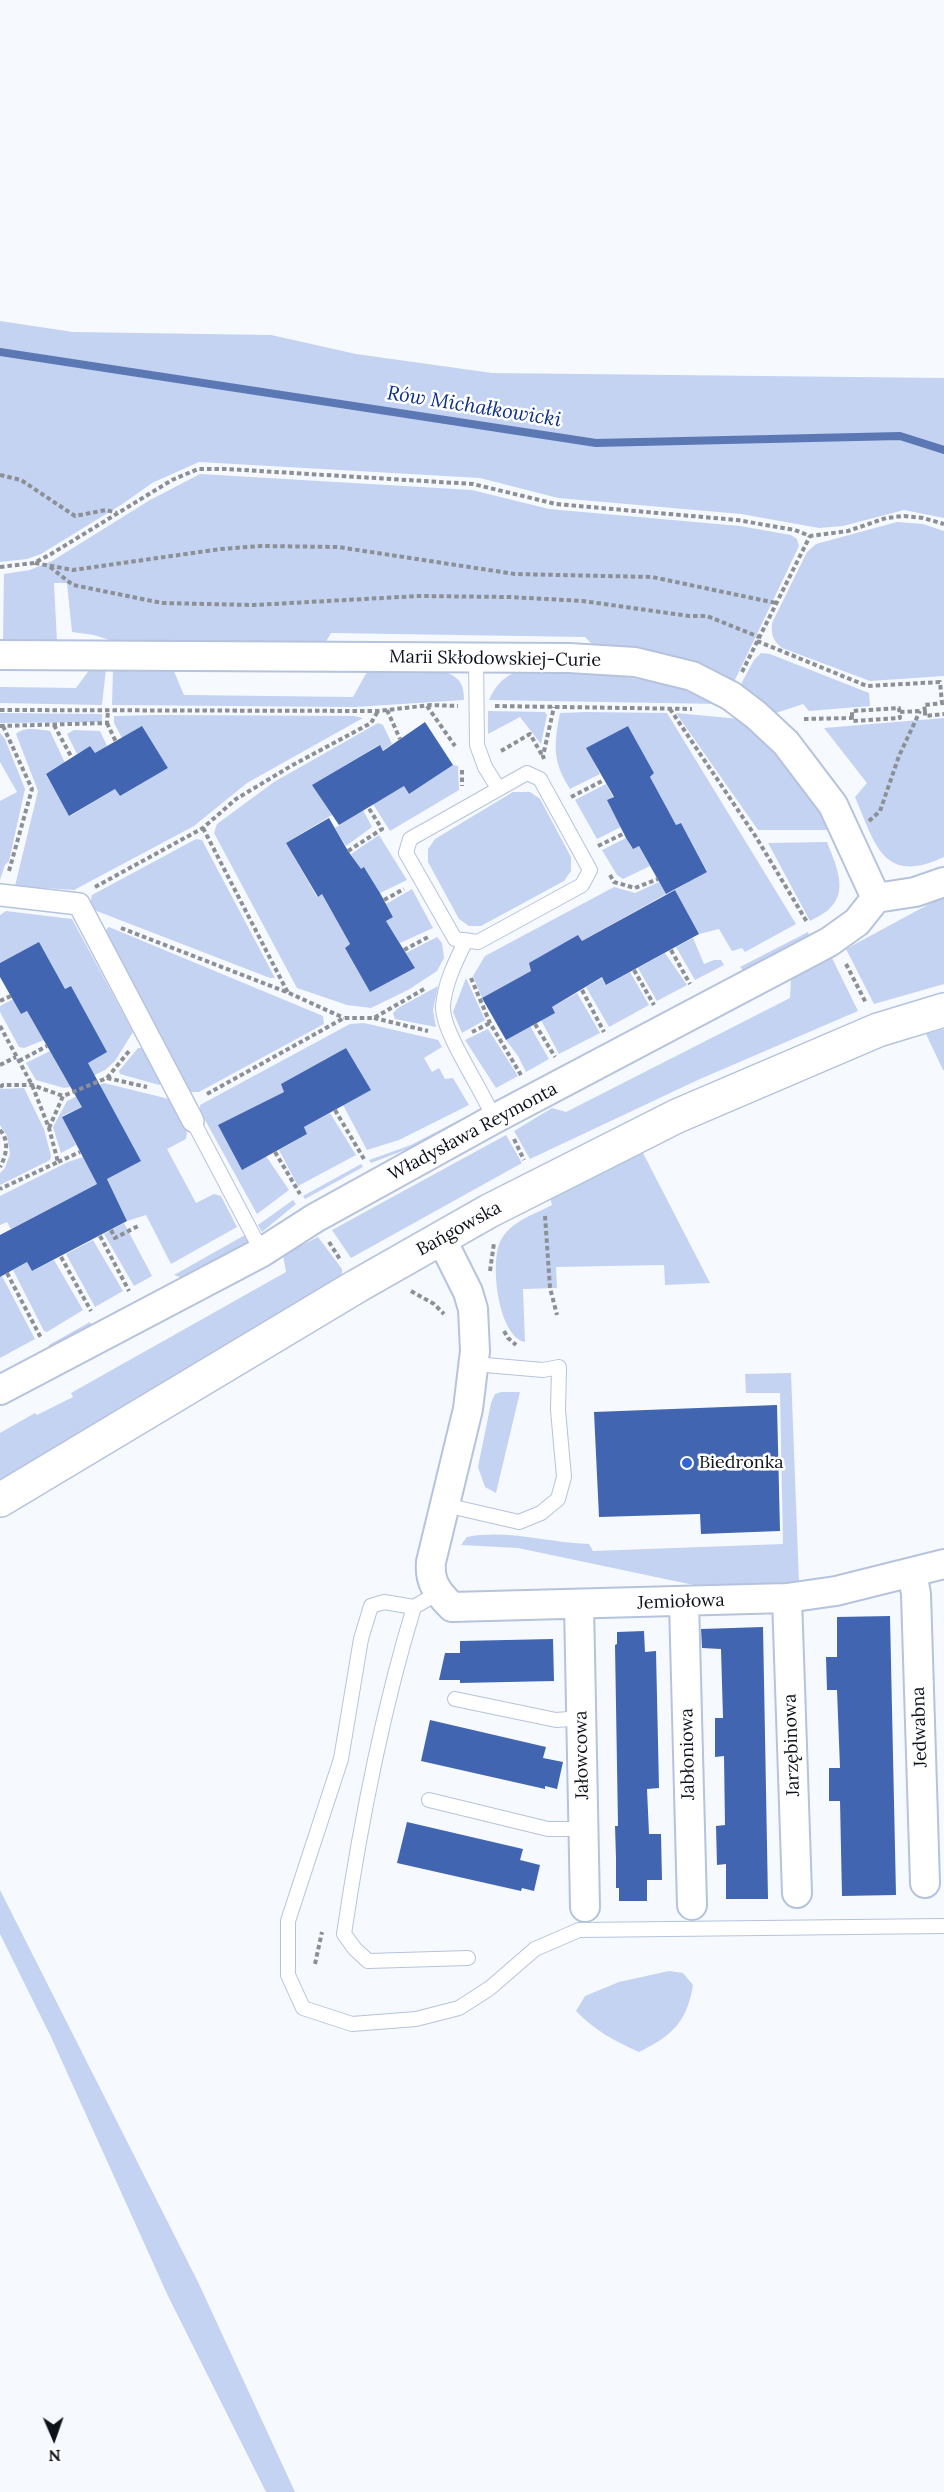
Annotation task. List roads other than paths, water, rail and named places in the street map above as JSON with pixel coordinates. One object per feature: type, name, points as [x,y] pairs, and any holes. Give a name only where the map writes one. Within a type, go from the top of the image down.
[{"type":"street","name":"Marii Skłodowskiej-Curie","points":[[0,655],[476,657],[635,662],[692,676],[731,696],[786,743],[833,805],[876,898]]},
{"type":"street","points":[[876,898],[915,892],[944,882]]},
{"type":"street","points":[[0,895],[83,910],[190,1113]]},
{"type":"street","name":"Władysława Reymonta","points":[[0,1390],[262,1252],[315,1218],[494,1119],[829,942],[857,922],[876,898]]},
{"type":"street","name":"Bańgowska","points":[[0,1500],[347,1292],[489,1211],[677,1116],[878,1030],[944,1010]]},
{"type":"street","points":[[434,1585],[445,1505],[468,1409],[474,1364],[474,1324],[468,1292],[441,1239]]},
{"type":"street","name":"Jemiołowa","points":[[434,1585],[452,1607],[787,1598],[836,1591],[944,1564]]},
{"type":"street","name":"Jedwabna","points":[[912,1572],[915,1594],[925,1883]]},
{"type":"street","name":"Jarzębinowa","points":[[787,1598],[797,1893]]},
{"type":"street","name":"Jabłoniowa","points":[[684,1602],[692,1905]]},
{"type":"street","name":"Jałowcowa","points":[[579,1604],[585,1907]]},
{"type":"lane","points":[[476,657],[477,745],[485,767],[498,788]]},
{"type":"lane","points":[[527,773],[540,779],[590,870],[582,885],[478,942],[466,940],[455,939],[406,853],[410,839],[527,773]]},
{"type":"lane","points":[[466,940],[450,973],[443,1008],[449,1033],[486,1099],[494,1119]]},
{"type":"lane","points":[[190,1113],[262,1252]]},
{"type":"lane","points":[[445,1505],[519,1522],[541,1513],[558,1499],[564,1477],[558,1410],[559,1367],[543,1370],[474,1364]]},
{"type":"lane","points":[[434,1585],[414,1607],[380,1745],[351,1884],[344,1934],[368,1961],[468,1958]]},
{"type":"lane","points":[[414,1607],[384,1602],[371,1606],[361,1639],[341,1760],[288,1921],[288,1975],[303,2008],[352,2024],[416,2019],[459,2008],[490,1988],[536,1949],[579,1930],[944,1926]]},
{"type":"lane","points":[[455,1699],[555,1720],[582,1718]]},
{"type":"lane","points":[[429,1800],[548,1829],[584,1829]]},
{"type":"waterway","name":"Rów Michałkowicki","points":[[0,352],[596,443],[900,436],[944,450]]},
{"type":"place","name":"Biedronka","points":[[687,1463]]}]
